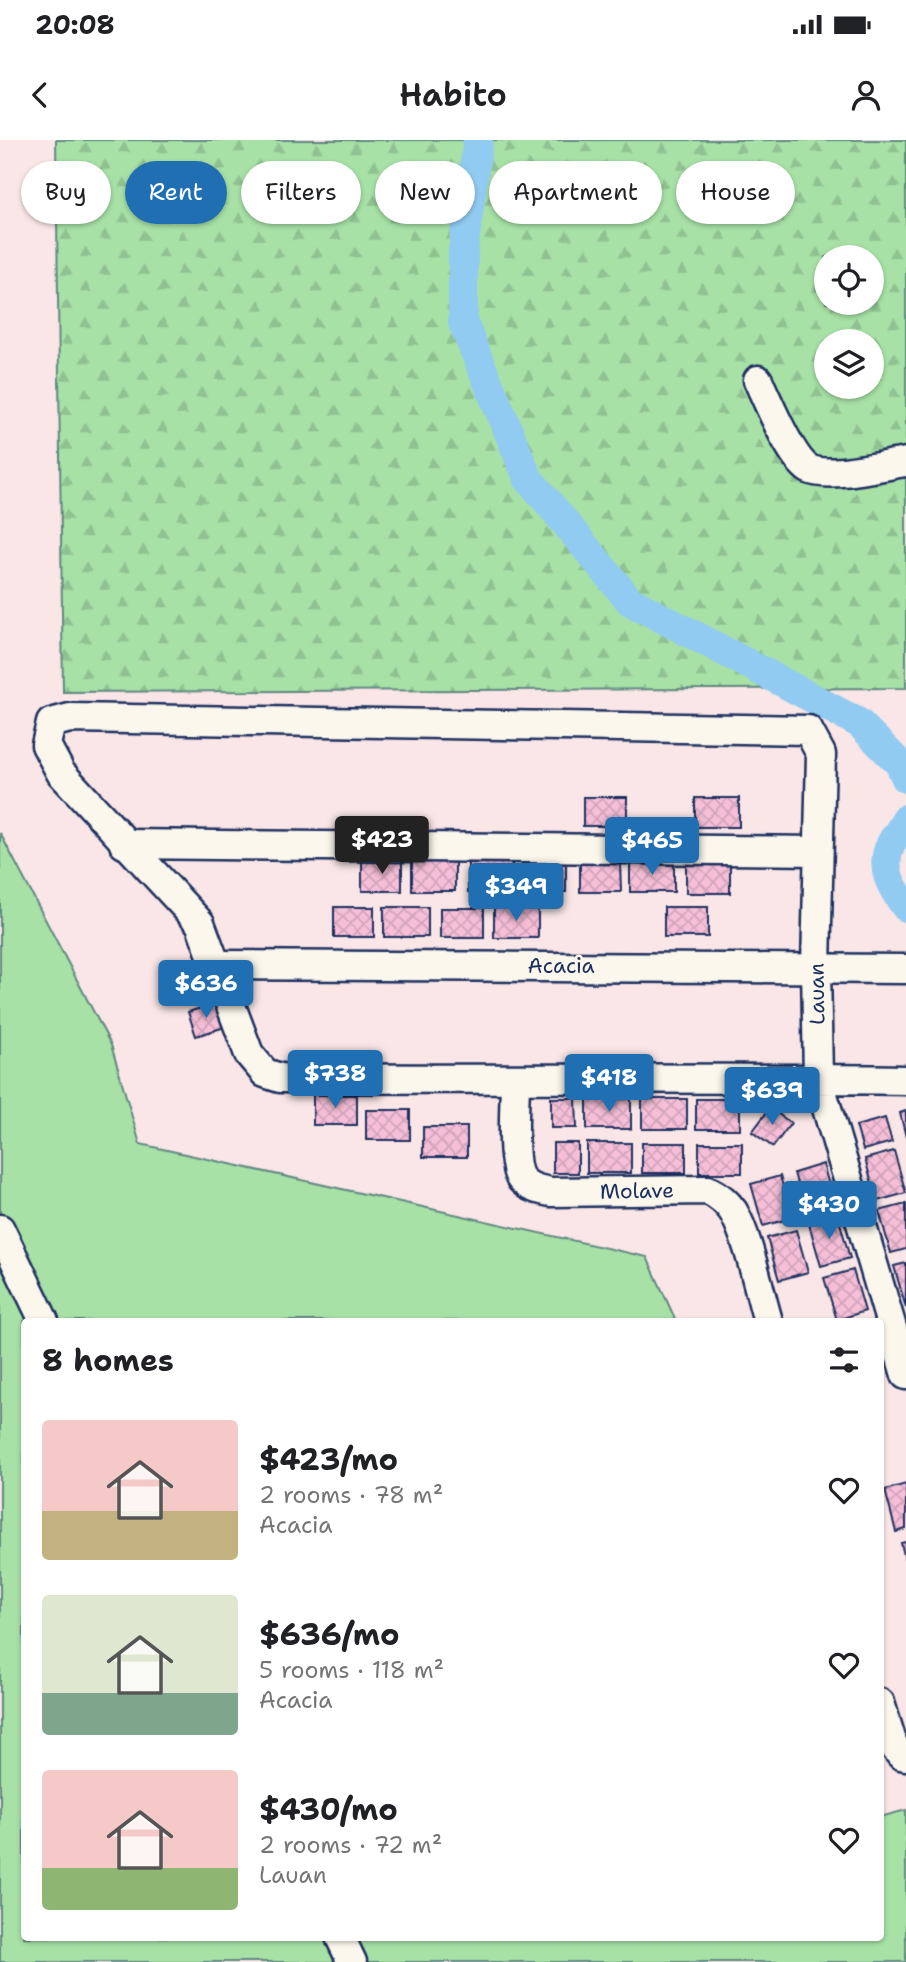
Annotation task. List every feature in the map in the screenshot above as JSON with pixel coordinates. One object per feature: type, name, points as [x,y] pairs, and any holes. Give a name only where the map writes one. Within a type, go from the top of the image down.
[{"type":"street","points":[[758,380],[798,460],[811,470],[832,472],[906,462]]},
{"type":"street","name":"Lauan","points":[[124,844],[61,773],[46,745],[51,723],[70,718],[808,730],[821,754],[817,850],[818,1079],[906,1375]]},
{"type":"street","points":[[124,844],[817,850]]},
{"type":"street","points":[[124,844],[200,923],[249,1054],[265,1073],[280,1078],[906,1080]]},
{"type":"street","name":"Acacia","points":[[216,965],[906,969]]},
{"type":"street","name":"Molave","points":[[515,1080],[515,1163],[521,1179],[533,1189],[551,1192],[708,1190],[722,1197],[733,1211],[740,1227],[767,1318]]},
{"type":"street","points":[[0,1229],[43,1318]]},
{"type":"street","points":[[884,1716],[893,1745],[901,1755],[906,1756]]},
{"type":"street","points":[[342,1941],[352,1962]]},
{"type":"green space","points":[[56,140],[906,140],[906,688],[63,692],[57,224],[111,224],[111,161],[56,161]]},
{"type":"green space","points":[[0,833],[111,1045],[140,1144],[647,1257],[675,1318],[21,1318],[21,1941],[884,1941],[884,1816],[906,1810],[906,1962],[0,1962]]},
{"type":"building","points":[[583,797],[627,797],[627,826],[583,826]]},
{"type":"building","points":[[695,798],[739,798],[739,827],[695,827]]},
{"type":"building","points":[[362,861],[402,861],[402,891],[362,891]]},
{"type":"building","points":[[412,861],[455,861],[455,891],[412,891]]},
{"type":"building","points":[[620,861],[621,892],[580,892],[580,862]]},
{"type":"building","points":[[468,862],[512,862],[512,892],[468,892]]},
{"type":"building","points":[[522,862],[566,862],[566,892],[522,892]]},
{"type":"building","points":[[630,862],[674,862],[674,892],[630,892]]},
{"type":"building","points":[[686,863],[730,863],[730,893],[686,893]]},
{"type":"building","points":[[334,907],[374,907],[374,937],[334,937]]},
{"type":"building","points":[[384,907],[428,907],[428,937],[384,937]]},
{"type":"building","points":[[664,907],[708,907],[708,937],[664,937]]},
{"type":"building","points":[[440,908],[484,908],[484,938],[440,938]]},
{"type":"building","points":[[494,908],[538,908],[538,938],[494,938]]},
{"type":"building","points":[[217,1003],[225,1027],[196,1036],[188,1012]]},
{"type":"building","points":[[313,1095],[357,1095],[357,1125],[313,1125]]},
{"type":"building","points":[[551,1098],[576,1098],[577,1128],[551,1128]]},
{"type":"building","points":[[587,1099],[631,1099],[631,1129],[587,1129]]},
{"type":"building","points":[[642,1099],[687,1099],[687,1129],[642,1129]]},
{"type":"building","points":[[696,1099],[740,1099],[740,1129],[696,1129]]},
{"type":"building","points":[[770,1108],[791,1123],[773,1147],[752,1132]]},
{"type":"building","points":[[366,1110],[410,1110],[410,1140],[366,1140]]},
{"type":"building","points":[[906,1111],[906,1137],[900,1113]]},
{"type":"building","points":[[885,1118],[892,1142],[863,1150],[856,1126]]},
{"type":"building","points":[[423,1127],[467,1127],[467,1157],[423,1157]]},
{"type":"building","points":[[553,1143],[578,1143],[578,1173],[553,1173]]},
{"type":"building","points":[[587,1143],[631,1143],[631,1173],[587,1173]]},
{"type":"building","points":[[642,1143],[686,1143],[686,1173],[642,1173]]},
{"type":"building","points":[[699,1143],[742,1143],[742,1173],[699,1173]]},
{"type":"building","points":[[894,1151],[906,1193],[877,1201],[865,1159]]},
{"type":"building","points":[[823,1164],[835,1206],[806,1215],[794,1173]]},
{"type":"building","points":[[780,1176],[792,1218],[763,1226],[751,1184]]},
{"type":"building","points":[[906,1204],[906,1249],[891,1253],[879,1211]]},
{"type":"building","points":[[838,1216],[850,1258],[821,1266],[809,1224]]},
{"type":"building","points":[[796,1230],[808,1272],[779,1280],[767,1238]]},
{"type":"building","points":[[906,1263],[906,1308],[894,1266]]},
{"type":"building","points":[[853,1270],[865,1311],[836,1318],[824,1278]]},
{"type":"building","points":[[906,1484],[906,1529],[896,1532],[885,1490]]},
{"type":"building","points":[[906,1542],[906,1563],[901,1543]]},
{"type":"waterway","points":[[478,140],[463,251],[463,323],[528,478],[630,601],[859,723],[899,763],[906,778]]},
{"type":"waterway","points":[[906,819],[891,844],[886,861],[892,885],[906,907]]}]
